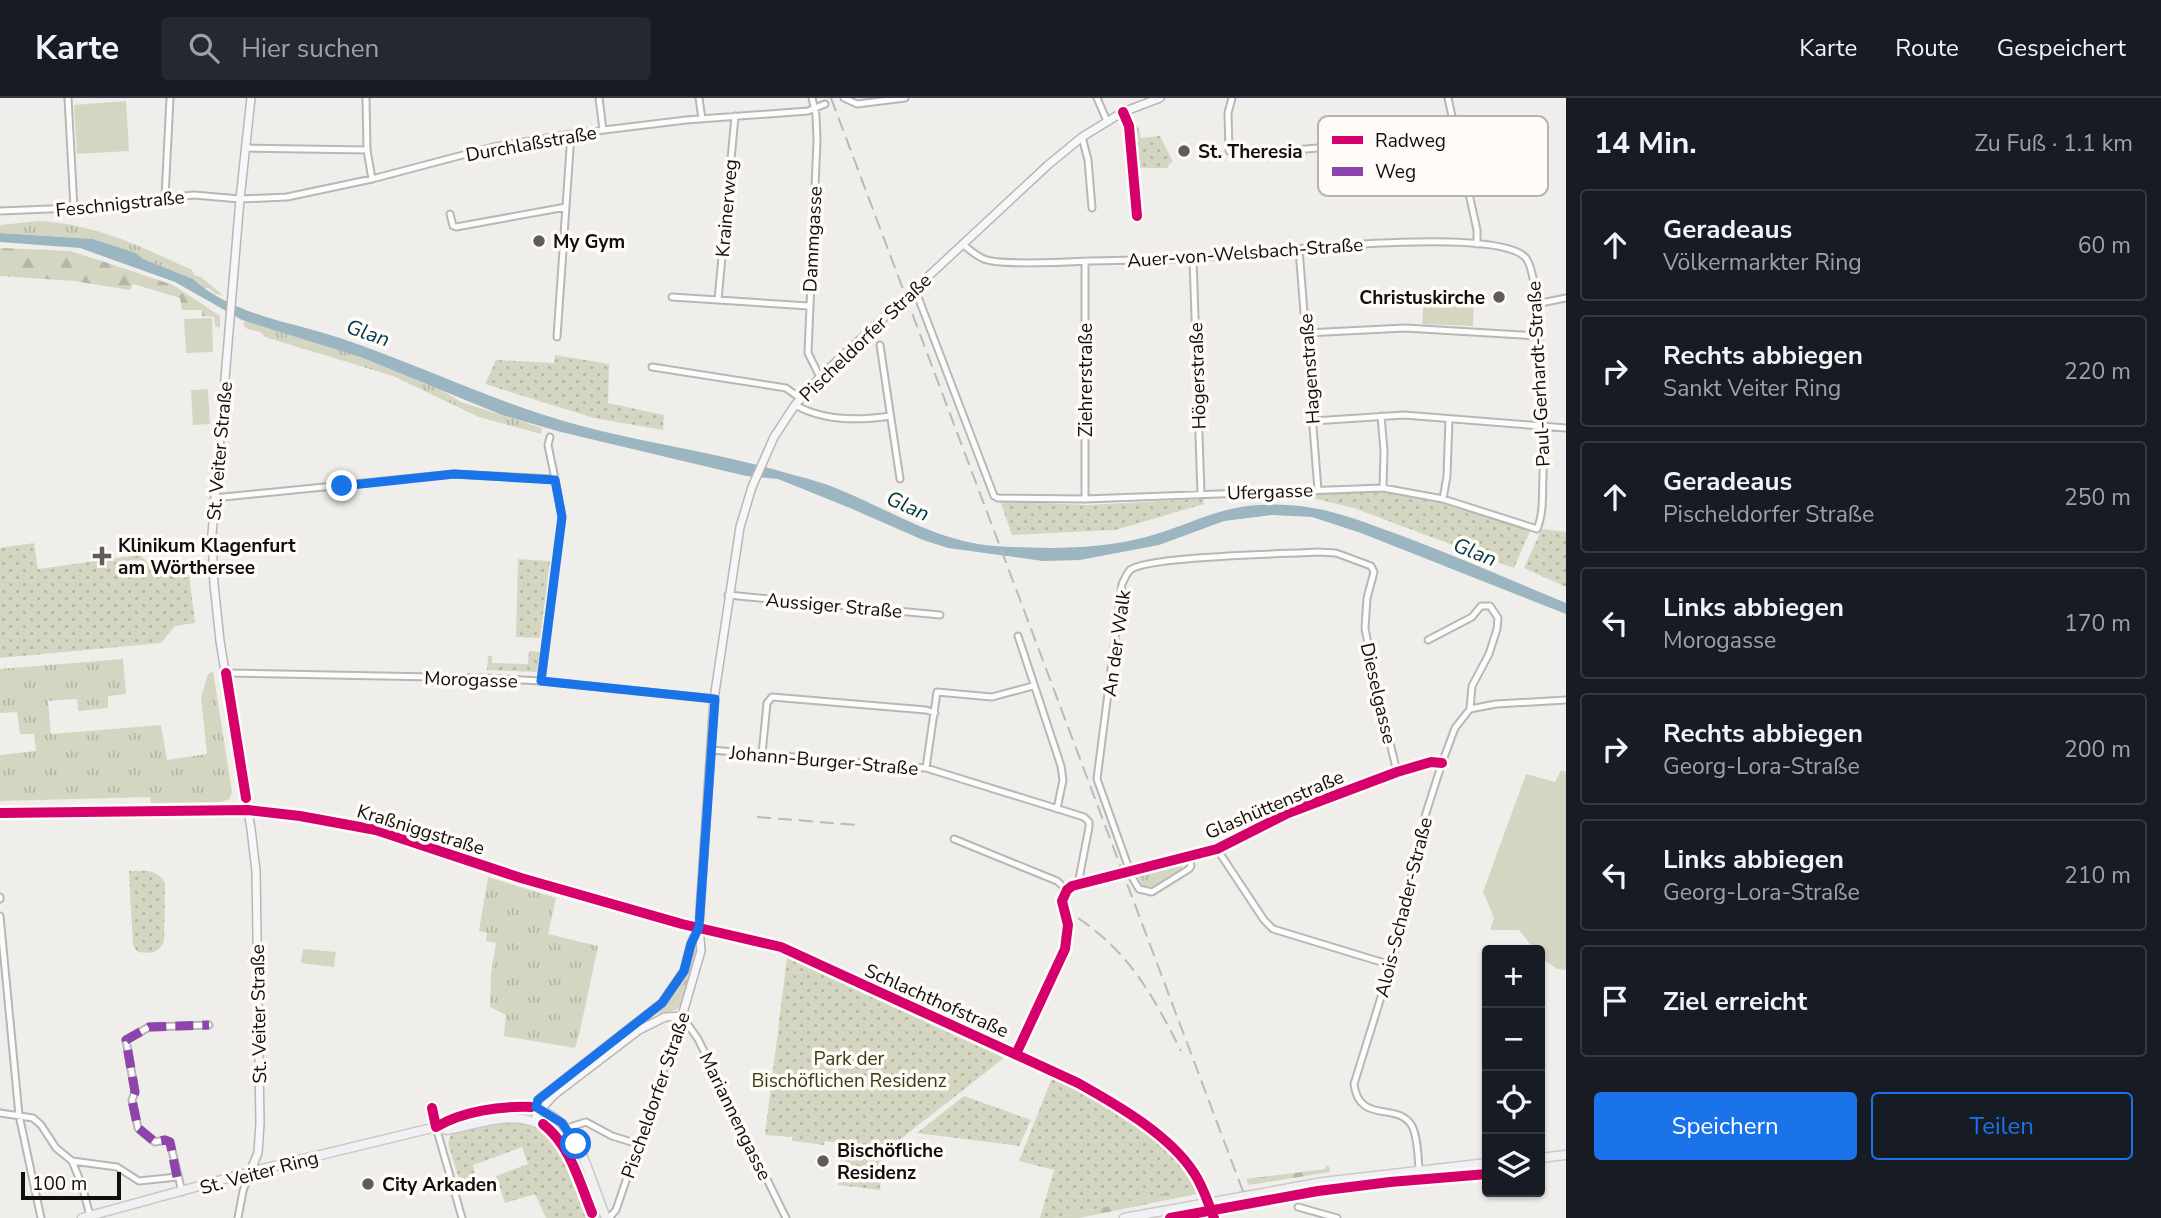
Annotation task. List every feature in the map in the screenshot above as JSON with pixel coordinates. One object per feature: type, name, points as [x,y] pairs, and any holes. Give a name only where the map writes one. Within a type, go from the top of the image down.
[{"type":"main road","name":"St. Veiter Straße","points":[[250,1172],[258,1153],[260,1123],[256,871],[214,584],[214,498],[251,98]]},
{"type":"main road","name":"Pischeldorfer Straße","points":[[682,1016],[701,951],[699,927],[711,750],[728,595],[740,527],[764,456],[800,398],[962,244],[1082,136],[1123,112],[1160,98]]},
{"type":"main road","name":"Kraßniggstraße","points":[[248,810],[376,830],[521,878],[699,927]]},
{"type":"main road","name":"Pischeldorfer Straße","points":[[537,1114],[542,1096],[662,1003],[678,982],[699,927]]},
{"type":"main road","name":"Schlachthofstraße","points":[[699,927],[781,947],[1016,1054],[1099,1095],[1169,1143],[1190,1166],[1213,1216]]},
{"type":"main road","points":[[537,1114],[554,1095],[639,1030],[665,1017],[682,1016]]},
{"type":"main road","name":"St. Veiter Ring","points":[[86,1217],[250,1172],[436,1127],[448,1120],[499,1108],[537,1114]]},
{"type":"main road","name":"St. Veiter Ring","points":[[436,1127],[455,1129],[537,1114]]},
{"type":"main road","points":[[537,1114],[554,1116],[567,1129],[576,1144],[606,1218]]},
{"type":"main road","points":[[537,1114],[566,1150],[593,1215],[606,1218]]},
{"type":"main road","points":[[1545,1157],[1566,1155]]},
{"type":"main road","points":[[1124,1218],[1323,1182],[1482,1164]]},
{"type":"street","points":[[68,98],[74,208]]},
{"type":"street","points":[[165,197],[170,98]]},
{"type":"street","points":[[366,98],[367,150],[372,179]]},
{"type":"street","points":[[599,98],[603,130]]},
{"type":"street","points":[[699,98],[702,119]]},
{"type":"street","name":"Dammgasse","points":[[812,98],[817,140],[808,353],[820,377]]},
{"type":"street","points":[[844,98],[857,104],[905,98]]},
{"type":"street","points":[[1097,98],[1107,121]]},
{"type":"street","points":[[1232,98],[1228,113],[1229,151],[1235,155],[1318,148]]},
{"type":"street","points":[[1448,98],[1452,116]]},
{"type":"street","name":"Durchlaßstraße","points":[[240,199],[287,197],[372,179],[490,147],[603,130],[814,109],[825,104]]},
{"type":"street","name":"Krainerweg","points":[[718,300],[734,116]]},
{"type":"street","points":[[557,337],[571,134]]},
{"type":"street","points":[[1082,136],[1088,160],[1092,208]]},
{"type":"street","points":[[246,148],[367,150]]},
{"type":"street","name":"Feschnigstraße","points":[[0,211],[74,208],[194,195],[240,199]]},
{"type":"street","points":[[1469,196],[1477,230],[1477,244]]},
{"type":"street","points":[[450,214],[453,226],[456,227],[566,207]]},
{"type":"street","name":"Auer-von-Welsbach-Straße","points":[[962,244],[976,255],[990,261],[1193,258],[1404,242],[1477,244],[1516,251],[1528,261]]},
{"type":"street","name":"Hagenstraße","points":[[1299,249],[1318,490]]},
{"type":"street","name":"Högerstraße","points":[[1193,258],[1201,494]]},
{"type":"street","name":"Ziehrerstraße","points":[[1085,499],[1086,261]]},
{"type":"street","name":"Paul-Gerhardt-Straße","points":[[1528,261],[1533,271],[1545,427],[1542,496],[1537,529]]},
{"type":"street","name":"Ufergasse","points":[[915,289],[994,496],[998,498],[1085,499],[1383,488],[1443,499],[1537,529]]},
{"type":"street","points":[[672,297],[808,306]]},
{"type":"street","points":[[1536,304],[1566,298]]},
{"type":"street","points":[[1306,333],[1405,328],[1538,336]]},
{"type":"street","points":[[880,345],[900,479]]},
{"type":"street","points":[[652,367],[786,388],[800,398]]},
{"type":"street","points":[[795,405],[829,417],[868,420],[890,416]]},
{"type":"street","points":[[1313,421],[1414,415],[1566,428]]},
{"type":"street","points":[[1381,416],[1383,488]]},
{"type":"street","points":[[1443,499],[1447,476],[1449,419]]},
{"type":"street","points":[[541,681],[562,517],[548,445],[550,438]]},
{"type":"street","points":[[214,498],[454,474],[555,480]]},
{"type":"street","name":"An der Walk","points":[[1189,856],[1189,869],[1152,892],[1139,889],[1132,877],[1097,779],[1122,584],[1130,570],[1144,564],[1171,560],[1318,552],[1336,553],[1360,560],[1371,566],[1374,572]]},
{"type":"street","name":"Dieselgasse","points":[[1374,572],[1367,598],[1365,628],[1397,772]]},
{"type":"street","name":"Aussiger Straße","points":[[728,595],[940,615]]},
{"type":"street","name":"Alois-Schader-Straße","points":[[1419,1170],[1414,1134],[1407,1121],[1398,1116],[1374,1111],[1361,1103],[1355,1094],[1354,1084],[1391,965],[1426,813],[1441,762],[1455,728],[1470,709],[1472,686],[1489,654],[1498,618],[1490,606],[1481,606],[1472,617],[1428,640]]},
{"type":"street","points":[[1018,636],[1061,766],[1063,780],[1057,809]]},
{"type":"street","name":"Morogasse","points":[[226,673],[541,681],[715,699]]},
{"type":"street","points":[[926,768],[937,692],[992,697],[1033,686]]},
{"type":"street","points":[[762,754],[767,702],[772,697],[926,710],[934,713]]},
{"type":"street","points":[[1470,709],[1496,704],[1566,701]]},
{"type":"street","name":"Johann-Burger-Straße","points":[[711,750],[926,768],[1084,817],[1089,821],[1078,884]]},
{"type":"street","name":"Glashüttenstraße","points":[[1068,890],[1078,884],[1217,849],[1288,813],[1397,772],[1431,762],[1441,762]]},
{"type":"street","name":"Kraßniggstraße","points":[[0,813],[248,810]]},
{"type":"street","points":[[954,839],[1057,881],[1068,890],[1062,901],[1068,925],[1065,948],[1016,1054]]},
{"type":"street","points":[[1217,849],[1264,920],[1273,929],[1391,965]]},
{"type":"street","points":[[0,916],[19,1115],[41,1218]]},
{"type":"street","points":[[0,984],[7,981]]},
{"type":"street","name":"Pischeldorfer Straße","points":[[606,1218],[616,1210],[682,1016]]},
{"type":"street","name":"Mariannengasse","points":[[682,1016],[698,1039],[786,1217]]},
{"type":"street","name":"St. Veiter Ring","points":[[177,1177],[170,1142],[155,1142],[138,1128],[132,1100],[135,1092],[126,1040],[149,1027],[209,1025]]},
{"type":"street","points":[[0,1113],[36,1120],[56,1148],[72,1161],[82,1185],[86,1217]]},
{"type":"street","points":[[567,1129],[586,1122],[612,1136],[638,1144]]},
{"type":"street","points":[[436,1127],[462,1218]]},
{"type":"street","points":[[72,1161],[117,1167],[139,1181],[177,1177],[182,1192]]},
{"type":"street","name":"St. Veiter Straße","points":[[237,1218],[250,1172]]},
{"type":"street","points":[[1298,1208],[1337,1218]]},
{"type":"green space","points":[[126,101],[129,151],[77,154],[74,105]]},
{"type":"green space","points":[[1138,126],[1141,138],[1160,136],[1173,162],[1168,168],[1136,168],[1131,127]]},
{"type":"green space","points":[[39,221],[80,227],[136,245],[192,270],[194,275],[201,277],[224,296],[204,288],[193,279],[143,259],[136,253],[93,239],[0,233],[0,225]]},
{"type":"green space","points":[[0,248],[70,251],[173,285],[220,316],[220,328],[215,326],[214,317],[202,316],[202,310],[182,310],[180,298],[133,284],[130,290],[74,281],[0,276]]},
{"type":"green space","points":[[1424,292],[1474,295],[1473,326],[1422,324]]},
{"type":"green space","points":[[212,318],[213,352],[186,353],[184,319]]},
{"type":"green space","points":[[247,321],[363,358],[443,391],[461,402],[542,428],[541,434],[479,417],[393,376],[265,337],[260,332],[245,328],[243,323]]},
{"type":"green space","points":[[555,355],[609,364],[608,403],[664,415],[663,430],[594,418],[485,384],[496,360],[554,363]]},
{"type":"green space","points":[[208,389],[210,424],[193,425],[191,390]]},
{"type":"green space","points":[[1380,492],[1456,507],[1530,531],[1514,568],[1354,508],[1313,498],[1313,494]]},
{"type":"green space","points":[[1203,499],[1204,504],[1115,530],[1012,535],[1000,501],[1086,505]]},
{"type":"green space","points":[[1542,529],[1566,532],[1566,587],[1524,568]]},
{"type":"green space","points":[[34,543],[38,569],[140,555],[152,567],[188,565],[195,623],[175,626],[161,643],[0,658],[0,548]]},
{"type":"green space","points":[[518,559],[550,561],[540,638],[516,637]]},
{"type":"green space","points":[[529,651],[540,652],[537,672],[487,670],[488,656],[492,656],[492,663],[528,664]]},
{"type":"green space","points":[[123,659],[126,694],[108,696],[108,708],[78,711],[77,699],[48,701],[51,734],[161,725],[167,760],[207,754],[201,697],[208,674],[213,671],[232,792],[230,799],[220,802],[151,803],[150,797],[0,801],[0,755],[36,751],[34,734],[20,734],[17,712],[0,713],[0,669]]},
{"type":"green space","points":[[1561,770],[1566,772],[1566,970],[1557,969],[1545,961],[1545,945],[1531,945],[1519,930],[1490,930],[1494,918],[1483,892],[1526,774],[1555,782]]},
{"type":"green space","points":[[1179,863],[1182,868],[1153,887],[1143,886],[1137,874]]},
{"type":"green space","points":[[129,871],[154,873],[165,883],[164,941],[154,952],[138,952],[133,946]]},
{"type":"green space","points":[[488,877],[556,898],[548,934],[598,946],[575,1048],[504,1036],[506,1015],[490,1007],[491,973],[496,943],[486,941],[487,933],[479,931]]},
{"type":"green space","points":[[695,947],[693,970],[682,1004],[677,1009],[657,1015],[680,984]]},
{"type":"green space","points":[[303,949],[336,952],[334,967],[301,963]]},
{"type":"green space","name":"Park der Bischöflichen Residenz","points":[[787,958],[1004,1058],[893,1145],[892,1152],[883,1152],[880,1190],[838,1185],[842,1143],[825,1141],[824,1145],[792,1141],[792,1137],[765,1135]]},
{"type":"green space","points":[[1052,1078],[1110,1109],[1148,1134],[1165,1148],[1193,1181],[1189,1188],[1054,1218],[1040,1218],[1054,1170],[1019,1161]]},
{"type":"green space","points":[[964,1096],[1031,1120],[1019,1146],[917,1133]]},
{"type":"green space","points":[[506,1122],[528,1123],[540,1128],[550,1137],[567,1163],[588,1218],[546,1218],[535,1194],[505,1203],[496,1176],[528,1164],[522,1147],[473,1165],[477,1181],[461,1186],[448,1143],[451,1134]]},
{"type":"green space","points":[[1327,1165],[1330,1172],[1249,1185],[1246,1179],[1325,1169]]},
{"type":"green space","points":[[1193,1181],[1197,1194],[1079,1218],[1054,1218],[1188,1188]]},
{"type":"water","points":[[0,233],[93,239],[136,253],[143,259],[193,279],[209,291],[245,309],[340,338],[517,406],[604,432],[738,460],[818,482],[955,539],[995,546],[1090,546],[1146,537],[1229,509],[1278,504],[1315,508],[1350,517],[1405,537],[1566,603],[1566,614],[1361,533],[1312,517],[1273,515],[1224,521],[1159,545],[1080,560],[1043,561],[948,548],[778,479],[746,476],[561,432],[502,415],[363,358],[242,320],[175,282],[80,248],[0,242]]},
{"type":"railway","points":[[831,98],[1253,1218]]},
{"type":"railway","points":[[757,817],[857,825]]},
{"type":"railway","points":[[1078,918],[1113,946],[1139,977],[1181,1051]]},
{"type":"marked path","points":[[177,1177],[170,1142],[155,1142],[138,1128],[132,1100],[135,1092],[126,1040],[149,1027],[209,1025]]},
{"type":"cycle path","points":[[1123,112],[1129,126],[1137,216]]},
{"type":"cycle path","points":[[226,673],[246,798]]},
{"type":"cycle path","points":[[1016,1054],[1065,949],[1068,925],[1062,901],[1072,886],[1217,849],[1288,813],[1397,772],[1431,762],[1442,763]]},
{"type":"cycle path","points":[[0,813],[248,810],[300,816],[376,830],[521,878],[682,924],[781,947],[1078,1083],[1126,1111],[1184,1159],[1200,1183],[1214,1218]]},
{"type":"cycle path","points":[[432,1108],[436,1127],[458,1117],[482,1111],[531,1107]]},
{"type":"cycle path","points":[[543,1124],[567,1153],[592,1213]]},
{"type":"cycle path","points":[[1170,1218],[1318,1191],[1482,1174]]},
{"type":"place","name":"St. Theresia","points":[[1184,151]]},
{"type":"place","name":"My Gym","points":[[539,241]]},
{"type":"place","name":"Christuskirche","points":[[1499,297]]},
{"type":"place","name":"Klinikum Klagenfurt am Wörthersee","points":[[102,556]]},
{"type":"place","name":"Bischöfliche Residenz","points":[[823,1161]]},
{"type":"place","name":"City Arkaden","points":[[368,1184]]},
{"type":"route","points":[[342,486],[454,474],[555,480],[562,517],[541,681],[715,699],[699,927],[684,971],[662,1003],[538,1100],[536,1107],[562,1123],[576,1144]]},
{"type":"water label","name":"Glan","points":[[368,333]]},
{"type":"water label","name":"Glan","points":[[908,506]]},
{"type":"water label","name":"Glan","points":[[1475,552]]}]
